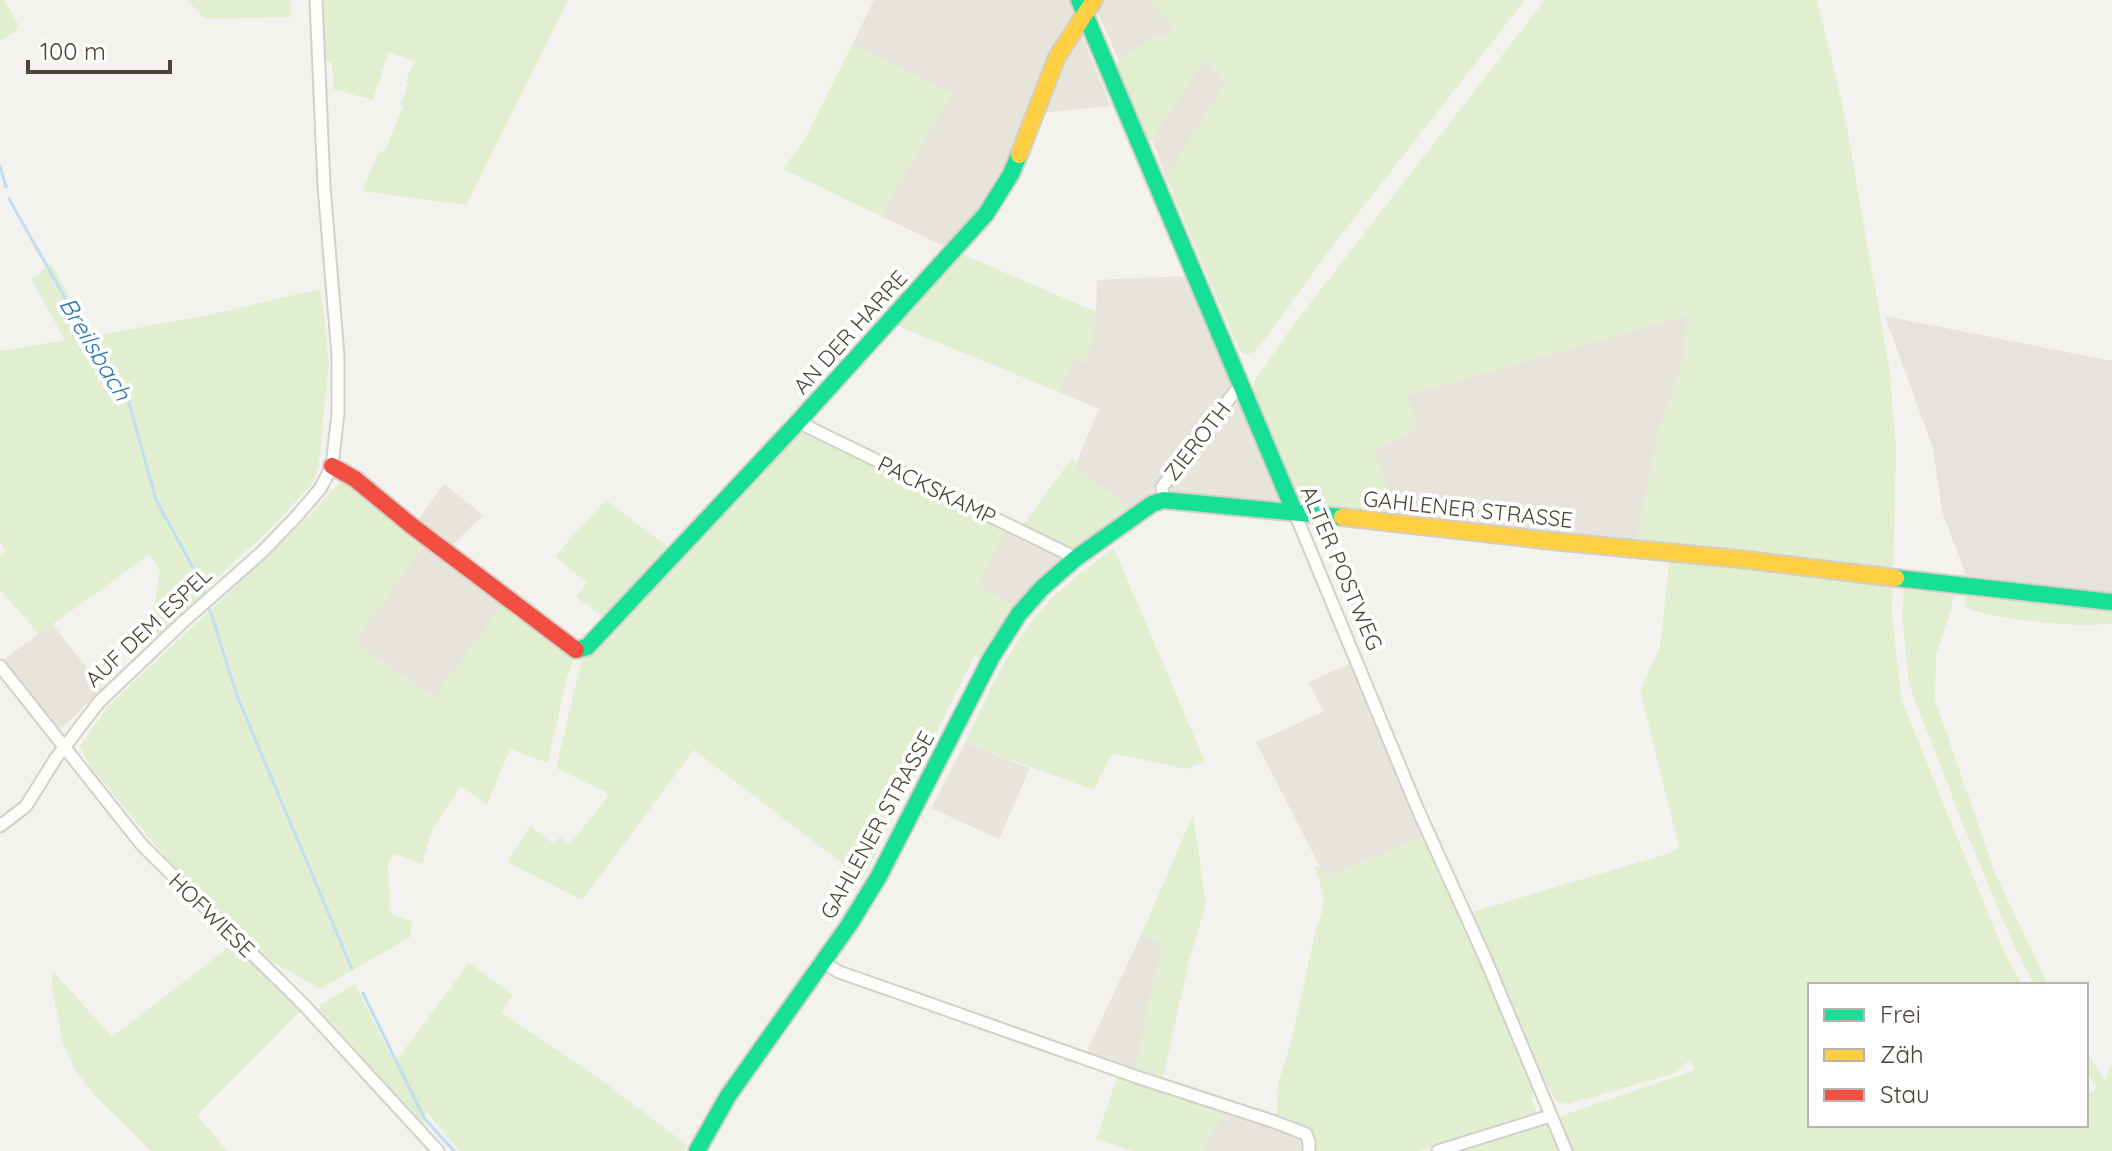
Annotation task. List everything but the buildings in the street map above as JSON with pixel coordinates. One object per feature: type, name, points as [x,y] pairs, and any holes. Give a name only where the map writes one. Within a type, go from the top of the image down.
[{"type":"street","name":"AUF DEM ESPEL","points":[[0,826],[26,806],[99,702],[261,553],[320,489],[332,466],[338,413],[338,356],[324,186],[316,0]]},
{"type":"street","name":"AN DER HARRE","points":[[332,466],[355,479],[572,649],[578,651],[587,647],[798,422],[986,214],[1011,174],[1057,57],[1081,8],[1094,0]]},
{"type":"street","name":"ALTER POSTWEG","points":[[1081,8],[1418,810],[1511,1017],[1566,1151]]},
{"type":"street","name":"ZIEROTH","points":[[1163,500],[1162,487],[1240,385]]},
{"type":"street","name":"PACKSKAMP","points":[[798,422],[1076,558]]},
{"type":"street","name":"GAHLENER STRASSE","points":[[697,1151],[728,1096],[849,925],[879,876],[991,658],[1019,614],[1042,588],[1076,558],[1152,504],[1172,499],[1294,511],[2112,602]]},
{"type":"street","name":"HOFWIESE","points":[[0,666],[142,845],[304,1005],[438,1151]]},
{"type":"street","points":[[823,962],[839,972],[914,999],[1306,1134],[1309,1151]]},
{"type":"street","points":[[1438,1151],[1550,1116]]},
{"type":"shaded area","points":[[874,0],[1069,0],[1074,18],[1026,128],[983,213],[950,249],[881,216],[951,93],[852,45]]},
{"type":"shaded area","points":[[1099,0],[1147,0],[1174,28],[1161,40],[1155,35],[1119,61],[1095,6]]},
{"type":"shaded area","points":[[1080,32],[1111,106],[1041,113],[1062,59]]},
{"type":"shaded area","points":[[1205,59],[1226,82],[1166,178],[1152,139]]},
{"type":"shaded area","points":[[1186,276],[1235,384],[1159,484],[1131,510],[1074,468],[1099,409],[1059,392],[1072,359],[1087,362],[1096,312],[1097,280]]},
{"type":"shaded area","points":[[1688,315],[1681,371],[1660,426],[1637,542],[1399,517],[1373,450],[1416,429],[1407,395]]},
{"type":"shaded area","points":[[1885,316],[2112,361],[2112,593],[1966,575],[1942,511],[1933,448]]},
{"type":"shaded area","points":[[1235,399],[1239,399],[1280,493],[1277,502],[1173,492],[1169,486]]},
{"type":"shaded area","points":[[444,484],[483,515],[448,549],[414,525]]},
{"type":"shaded area","points":[[1008,526],[1064,557],[1063,562],[1016,607],[977,585]]},
{"type":"shaded area","points":[[425,543],[504,603],[434,698],[354,642]]},
{"type":"shaded area","points":[[52,624],[103,688],[62,728],[57,727],[3,660]]},
{"type":"shaded area","points":[[1351,663],[1424,837],[1324,878],[1256,742],[1323,712],[1309,682]]},
{"type":"shaded area","points":[[965,743],[1030,768],[999,839],[931,808]]},
{"type":"shaded area","points":[[1141,935],[1162,943],[1135,1073],[1085,1055]]},
{"type":"shaded area","points":[[1227,1110],[1302,1137],[1305,1151],[1201,1151]]},
{"type":"green space","points":[[0,0],[4,0],[18,24],[17,30],[0,41]]},
{"type":"green space","points":[[187,0],[290,0],[291,17],[205,19]]},
{"type":"green space","points":[[321,0],[568,0],[466,205],[362,191],[379,151],[384,152],[403,107],[400,105],[414,61],[388,52],[373,100],[333,89],[332,63],[322,59]]},
{"type":"green space","points":[[1147,0],[1525,0],[1334,244],[1262,343],[1254,352],[1247,354],[1240,352],[1166,178],[1226,82],[1205,59],[1150,142],[1147,141],[1117,69],[1119,61],[1155,35],[1161,39],[1173,28]]},
{"type":"green space","points":[[1545,0],[1817,0],[1843,106],[1890,373],[1896,450],[1892,615],[1902,701],[2002,948],[2021,983],[1808,983],[1808,1127],[2088,1127],[2088,1091],[2097,1088],[2088,1074],[2088,1054],[2105,1081],[2112,1064],[2112,1151],[1449,1151],[1695,1070],[1690,1060],[1672,1074],[1568,1104],[1557,1102],[1536,1063],[1472,912],[1670,853],[1679,847],[1640,690],[1660,647],[1671,546],[1637,542],[1660,426],[1681,371],[1688,315],[1407,395],[1416,429],[1374,450],[1399,517],[1307,506],[1292,492],[1295,488],[1254,391],[1254,382],[1291,328]]},
{"type":"green space","points":[[852,45],[952,93],[881,216],[783,169],[804,141]]},
{"type":"green space","points":[[957,252],[1096,312],[1087,362],[1072,359],[1059,392],[893,324]]},
{"type":"green space","points":[[51,264],[92,336],[204,316],[320,289],[329,365],[319,465],[313,483],[267,532],[210,583],[203,595],[158,636],[152,622],[160,570],[149,555],[39,634],[0,590],[0,556],[5,552],[0,541],[0,351],[65,340],[31,279]]},
{"type":"green space","points":[[793,434],[807,434],[1008,526],[978,585],[1016,607],[985,660],[975,655],[863,879],[694,750],[582,900],[507,862],[530,826],[554,844],[560,837],[570,844],[610,794],[556,768],[581,662]]},
{"type":"green space","points":[[1072,458],[1077,462],[1074,468],[1131,510],[1075,551],[1023,525]]},
{"type":"green space","points":[[342,481],[425,543],[355,642],[433,698],[504,603],[572,655],[573,662],[548,763],[510,749],[487,805],[461,786],[432,830],[422,864],[395,854],[388,863],[390,910],[396,916],[413,922],[410,937],[320,989],[271,961],[165,857],[89,765],[80,746],[109,705],[284,541]]},
{"type":"green space","points":[[606,500],[673,551],[609,621],[576,597],[587,583],[555,556]]},
{"type":"green space","points":[[1114,548],[1205,762],[1186,769],[1112,753],[1094,790],[965,743],[1000,672],[1031,623],[1059,592]]},
{"type":"green space","points":[[1904,590],[1953,595],[1936,655],[1935,700],[1995,873],[2047,983],[2033,983],[1962,822],[1909,684],[1902,615]]},
{"type":"green space","points":[[1967,596],[2112,612],[2112,623],[2061,624],[1996,616],[1967,608]]},
{"type":"green space","points":[[1193,815],[1206,903],[1190,957],[1162,1082],[1135,1073],[1162,943],[1141,935]]},
{"type":"green space","points":[[1424,837],[1534,1083],[1532,1101],[1536,1111],[1530,1117],[1419,1151],[1313,1151],[1311,1134],[1276,1119],[1278,1085],[1322,912],[1322,890],[1314,867],[1320,867],[1324,878]]},
{"type":"green space","points":[[233,944],[300,1011],[197,1115],[227,1151],[151,1151],[96,1097],[75,1070],[63,1043],[51,985],[53,971],[112,1037]]},
{"type":"green space","points":[[469,963],[513,995],[501,1012],[604,1082],[687,1145],[684,1151],[459,1151],[426,1111],[423,1129],[320,1011],[321,1004],[355,984],[391,1056],[398,1058]]},
{"type":"green space","points":[[1118,1075],[1227,1110],[1201,1151],[1133,1151],[1096,1139]]},
{"type":"waterway","name":"Breilsbach","points":[[0,166],[6,187]]},
{"type":"waterway","name":"Breilsbach","points":[[9,199],[77,319],[126,392],[156,500],[205,593]]},
{"type":"waterway","name":"Breilsbach","points":[[209,607],[237,696],[352,969]]},
{"type":"waterway","name":"Breilsbach","points":[[363,993],[424,1118],[454,1151]]},
{"type":"traffic: fast","points":[[1079,0],[1294,511]]},
{"type":"traffic: fast","points":[[576,650],[587,647],[798,422],[986,214],[1019,155]]},
{"type":"traffic: fast","points":[[697,1151],[728,1096],[849,925],[879,876],[991,658],[1019,614],[1042,588],[1076,558],[1152,504],[1163,500],[1342,517]]},
{"type":"traffic: fast","points":[[1896,578],[2112,602]]},
{"type":"traffic: slow","points":[[1019,155],[1057,57],[1094,0]]},
{"type":"traffic: slow","points":[[1342,517],[1896,578]]},
{"type":"traffic: jam","points":[[332,466],[355,479],[576,650]]}]
